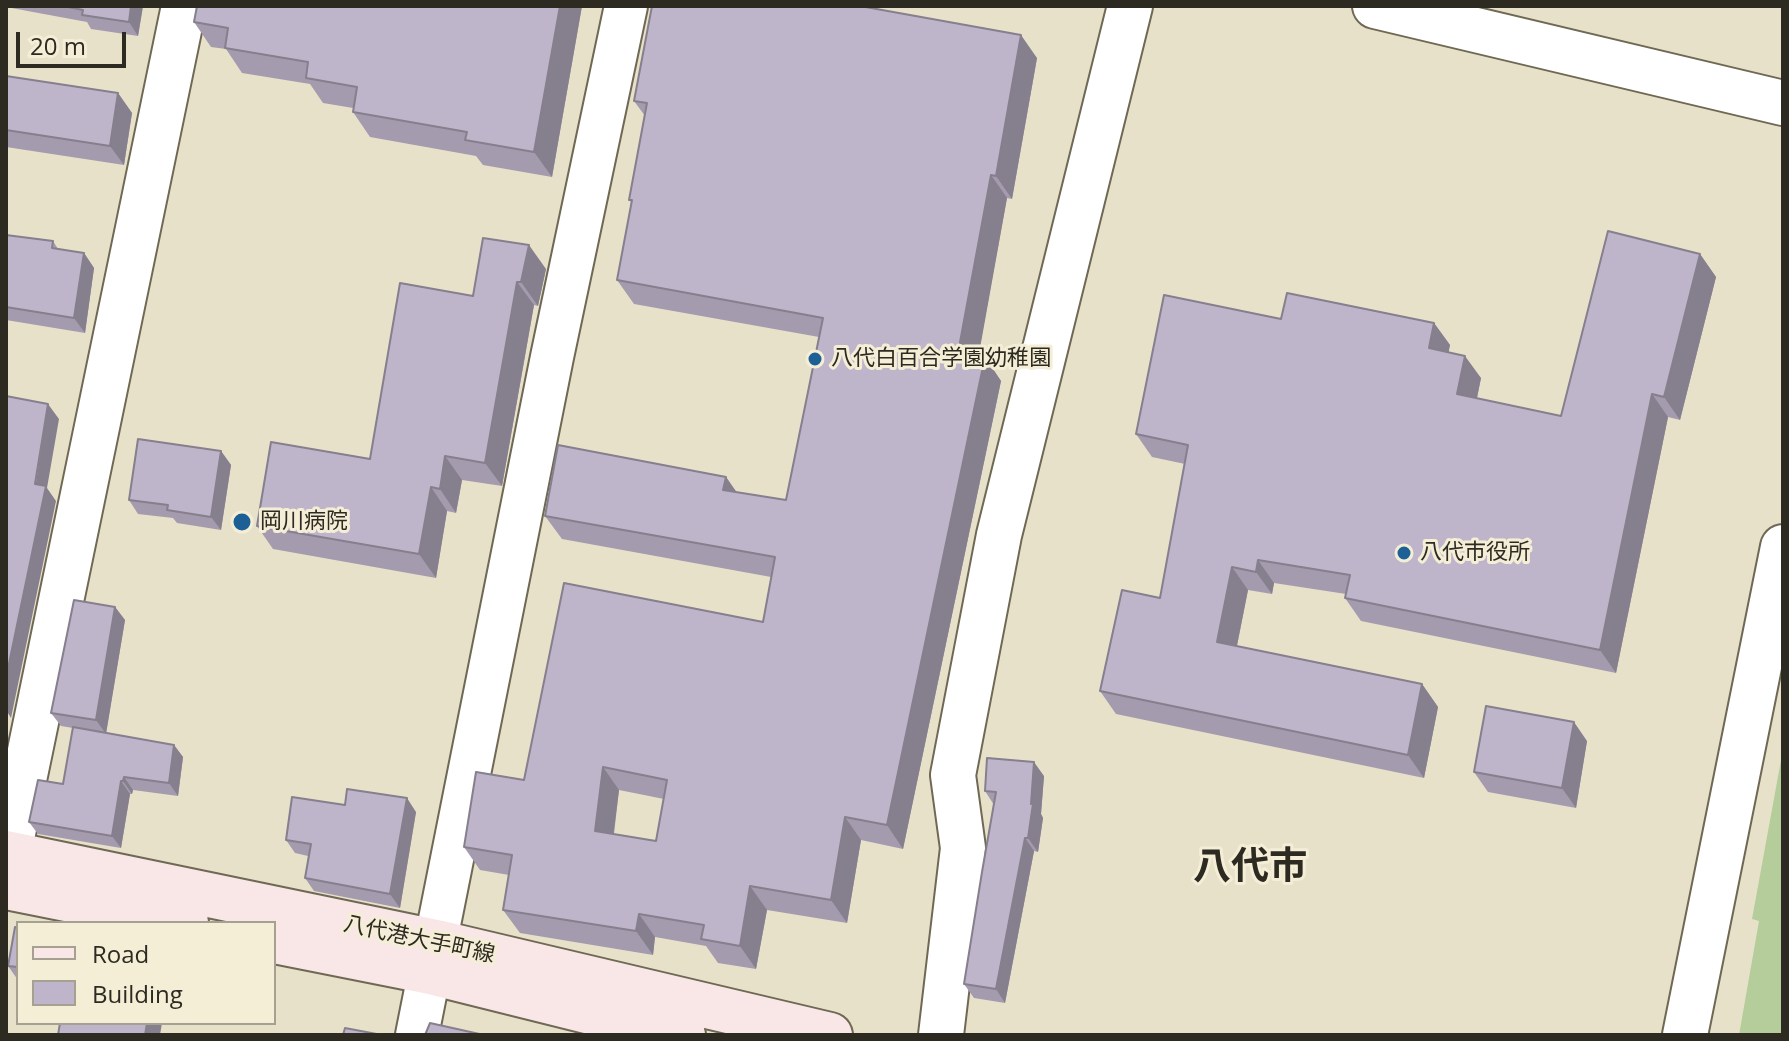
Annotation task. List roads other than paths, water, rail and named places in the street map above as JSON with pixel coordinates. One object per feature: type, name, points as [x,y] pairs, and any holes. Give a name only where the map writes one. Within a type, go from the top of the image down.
[{"type":"main road","points":[[7,865],[180,921]]},
{"type":"main road","name":"八代港大手町線","points":[[7,865],[266,921]]},
{"type":"main road","name":"八代港大手町線","points":[[276,923],[830,1035]]},
{"type":"main road","name":"八代港大手町線","points":[[276,941],[433,957],[683,1035]]},
{"type":"street","points":[[7,865],[184,6]]},
{"type":"street","points":[[417,1035],[549,372],[626,6]]},
{"type":"street","points":[[941,1035],[963,848],[953,775],[999,535],[1130,6]]},
{"type":"street","points":[[1375,6],[1783,103]]},
{"type":"street","points":[[1685,1035],[1783,547]]},
{"type":"place","name":"八代白百合学園幼稚園","points":[[815,359]]},
{"type":"place","name":"岡川病院","points":[[242,522]]},
{"type":"place","name":"八代市役所","points":[[1404,553]]},
{"type":"district","name":"八代市","points":[[1250,868]]}]
